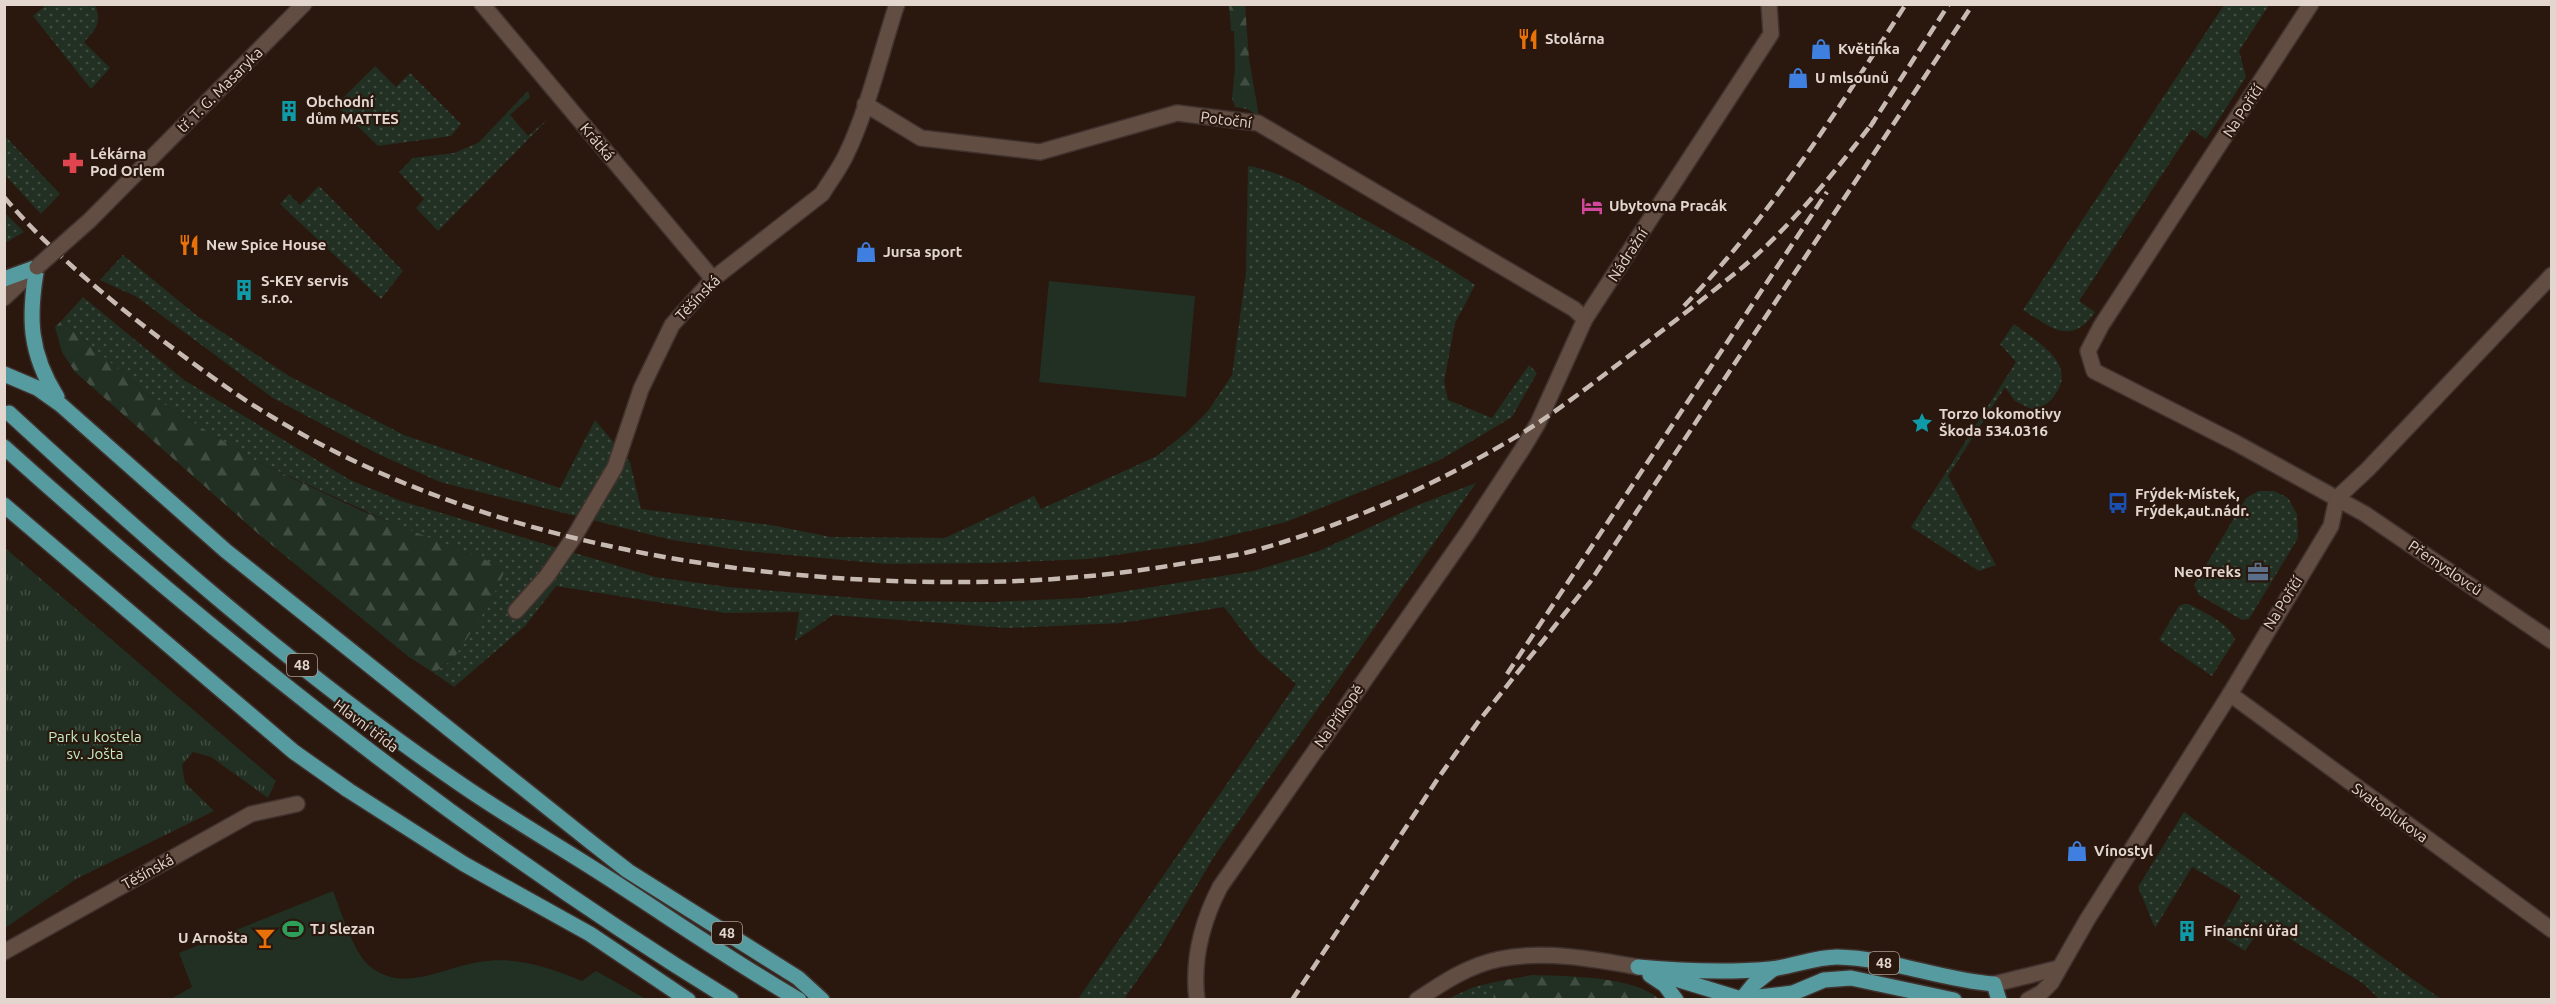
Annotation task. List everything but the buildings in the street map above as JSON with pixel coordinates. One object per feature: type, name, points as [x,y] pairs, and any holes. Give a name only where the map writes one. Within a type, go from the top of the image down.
[{"type":"main road","points":[[10,281],[38,267]]},
{"type":"main road","name":"48","points":[[38,267],[31,317],[34,349],[45,379],[62,405]]},
{"type":"main road","name":"48","points":[[4,374],[37,388],[62,405],[225,551],[628,871],[798,978],[822,999]]},
{"type":"main road","name":"48","points":[[9,413],[152,543],[302,665],[457,782],[700,939],[799,999]]},
{"type":"main road","name":"Hlavní třída","points":[[4,447],[135,564],[285,687],[599,917],[731,999]]},
{"type":"main road","points":[[4,505],[294,752],[348,790],[464,864],[590,934],[688,999]]},
{"type":"main road","name":"48","points":[[1638,967],[1705,972],[1773,969],[1803,961],[1836,957],[1927,971],[1968,982],[1994,984]]},
{"type":"main road","points":[[1638,967],[1741,999],[1790,996]]},
{"type":"main road","points":[[1638,967],[1660,981],[1676,999]]},
{"type":"main road","name":"48","points":[[1741,999],[1754,984],[1773,969]]},
{"type":"main road","points":[[1705,972],[1741,999]]},
{"type":"main road","name":"48","points":[[1790,996],[1824,980],[1851,978],[1954,999]]},
{"type":"main road","points":[[1994,984],[1999,999]]},
{"type":"street","name":"tř. T. G. Masaryka","points":[[38,267],[90,220],[304,4]]},
{"type":"street","name":"Krátká","points":[[482,4],[713,279]]},
{"type":"street","name":"Těšínská","points":[[516,611],[547,576],[574,537],[615,467],[641,388],[672,325],[713,279],[822,194],[846,155],[897,4]]},
{"type":"street","name":"Nádražní","points":[[1523,448],[1538,423],[1585,319],[1771,34],[1768,4]]},
{"type":"street","name":"Na Poříčí","points":[[2094,371],[2088,351],[2101,326],[2311,4]]},
{"type":"street","name":"Potoční","points":[[865,104],[921,138],[1040,152],[1177,113],[1258,123],[1490,257],[1574,309],[1585,319]]},
{"type":"street","points":[[2337,498],[2368,469],[2552,275]]},
{"type":"street","points":[[4,298],[10,281]]},
{"type":"street","name":"Přemyslovců","points":[[2094,371],[2236,443],[2365,514],[2552,641]]},
{"type":"street","name":"Na Příkopě","points":[[1197,999],[1196,959],[1201,936],[1220,887],[1468,532],[1523,448]]},
{"type":"street","name":"Na Poříčí","points":[[2028,999],[2041,993],[2051,982],[2087,920],[2230,694],[2331,526],[2337,498]]},
{"type":"street","name":"Svatoplukova","points":[[2230,694],[2552,930]]},
{"type":"street","name":"Těšínská","points":[[4,952],[251,814],[297,804]]},
{"type":"street","points":[[1417,999],[1463,972],[1500,959],[1570,957],[1638,967]]},
{"type":"street","points":[[1994,984],[2016,981],[2059,968]]},
{"type":"green space","points":[[47,4],[95,5],[98,16],[97,25],[84,42],[110,68],[91,89],[33,16]]},
{"type":"green space","points":[[1229,5],[1245,5],[1249,59],[1259,116],[1247,109],[1235,107],[1232,98],[1235,68],[1234,31],[1231,31]]},
{"type":"green space","points":[[2224,5],[2269,5],[2239,51],[2246,77],[2206,139],[2192,129],[2079,301],[2095,312],[2086,323],[2069,331],[2051,327],[2042,322],[2023,310]]},
{"type":"green space","points":[[375,66],[396,87],[410,73],[461,124],[451,136],[378,146],[336,105]]},
{"type":"green space","points":[[528,91],[530,97],[510,115],[528,136],[548,119],[438,231],[416,208],[424,199],[399,172],[413,158],[454,153],[478,143]]},
{"type":"green space","points":[[4,135],[60,194],[41,214],[5,175]]},
{"type":"green space","points":[[1248,166],[1276,174],[1304,186],[1446,266],[1475,285],[1455,323],[1444,382],[1448,400],[1492,418],[1529,365],[1537,373],[1512,417],[1440,460],[1286,522],[1199,543],[1088,559],[886,564],[746,551],[672,540],[440,482],[376,453],[273,398],[137,297],[100,280],[123,255],[196,315],[289,376],[404,435],[560,488],[595,420],[630,462],[641,509],[771,525],[831,537],[945,538],[1034,496],[1041,509],[1157,456],[1208,411],[1232,375],[1246,273]]},
{"type":"green space","points":[[319,186],[403,271],[381,299],[280,204],[289,194],[300,205]]},
{"type":"green space","points":[[4,212],[24,232],[5,243],[4,243]]},
{"type":"green space","points":[[1049,281],[1195,296],[1186,397],[1039,382]]},
{"type":"green space","points":[[83,297],[184,380],[350,480],[401,501],[655,577],[728,587],[893,601],[992,602],[1082,598],[1254,571],[1319,551],[1418,505],[1476,483],[1215,855],[1159,949],[1124,999],[1078,999],[1296,684],[1259,652],[1224,607],[1121,623],[1008,628],[833,615],[795,641],[799,612],[725,613],[556,586],[525,626],[454,687],[434,673],[454,658],[405,529],[256,461],[144,392],[62,320]]},
{"type":"green space","points":[[62,320],[144,392],[256,461],[362,511],[506,568],[489,605],[454,658],[434,673],[409,657],[262,537],[75,372],[62,352],[55,327]]},
{"type":"green space","points":[[2014,324],[2050,352],[2061,371],[2061,381],[2057,392],[2049,402],[2031,409],[2015,401],[2005,387],[1948,476],[1996,565],[1979,571],[1911,527],[2016,362],[2000,344]]},
{"type":"green space","points":[[2259,491],[2274,491],[2288,498],[2297,514],[2298,538],[2249,619],[2242,620],[2199,595],[2194,585],[2246,498]]},
{"type":"green space","name":"Park u kostela sv. Jošta","points":[[5,548],[276,781],[268,798],[211,757],[193,752],[182,765],[185,783],[214,811],[76,879],[5,928]]},
{"type":"green space","points":[[2189,604],[2228,628],[2235,640],[2212,676],[2159,640],[2179,606]]},
{"type":"green space","points":[[2184,812],[2441,999],[2379,999],[2364,984],[2264,923],[2245,951],[2218,934],[2241,896],[2192,867],[2155,928],[2138,887]]},
{"type":"green space","name":"TJ Slezan","points":[[333,891],[359,953],[372,968],[385,975],[412,978],[479,962],[506,960],[544,967],[582,981],[596,971],[646,999],[171,999],[192,987],[179,953]]},
{"type":"green space","points":[[1532,975],[1580,977],[1617,982],[1648,991],[1659,999],[1493,999],[1495,982]]},
{"type":"green space","points":[[1495,982],[1493,999],[1445,1000],[1474,987]]},
{"type":"railway","points":[[1684,306],[1746,236],[1775,199],[1829,122],[1906,4]]},
{"type":"railway","points":[[1870,127],[1949,4]]},
{"type":"railway","points":[[1292,1000],[1439,777],[1478,722],[1590,582],[1973,4]]},
{"type":"railway","points":[[4,197],[59,255],[100,290],[162,340],[231,390],[274,418],[349,459],[429,493],[512,521],[598,544],[685,561],[773,572],[860,579],[945,582],[1006,581],[1126,572],[1245,553],[1288,541],[1356,516],[1456,471],[1519,435],[1558,409],[1744,266],[1797,215],[1874,121]]},
{"type":"railway","points":[[1507,674],[1827,192]]},
{"type":"place","name":"Stolárna","points":[[1528,39]]},
{"type":"place","name":"Květinka","points":[[1821,49]]},
{"type":"place","name":"U mlsounů","points":[[1798,78]]},
{"type":"place","name":"Obchodní dům MATTES","points":[[289,111]]},
{"type":"place","name":"Lékárna Pod Orlem","points":[[73,163]]},
{"type":"place","name":"Ubytovna Pracák","points":[[1592,206]]},
{"type":"place","name":"New Spice House","points":[[189,245]]},
{"type":"place","name":"Jursa sport","points":[[866,252]]},
{"type":"place","name":"S-KEY servis s.r.o.","points":[[244,290]]},
{"type":"place","name":"Torzo lokomotivy Škoda 534.0316","points":[[1922,423]]},
{"type":"place","name":"Frýdek-Místek, Frýdek,aut.nádr.","points":[[2118,503]]},
{"type":"place","name":"NeoTreks","points":[[2258,572]]},
{"type":"place","name":"Vínostyl","points":[[2077,851]]},
{"type":"place","name":"TJ Slezan","points":[[293,929]]},
{"type":"place","name":"Finanční úřad","points":[[2187,931]]},
{"type":"place","name":"U Arnošta","points":[[265,938]]}]
